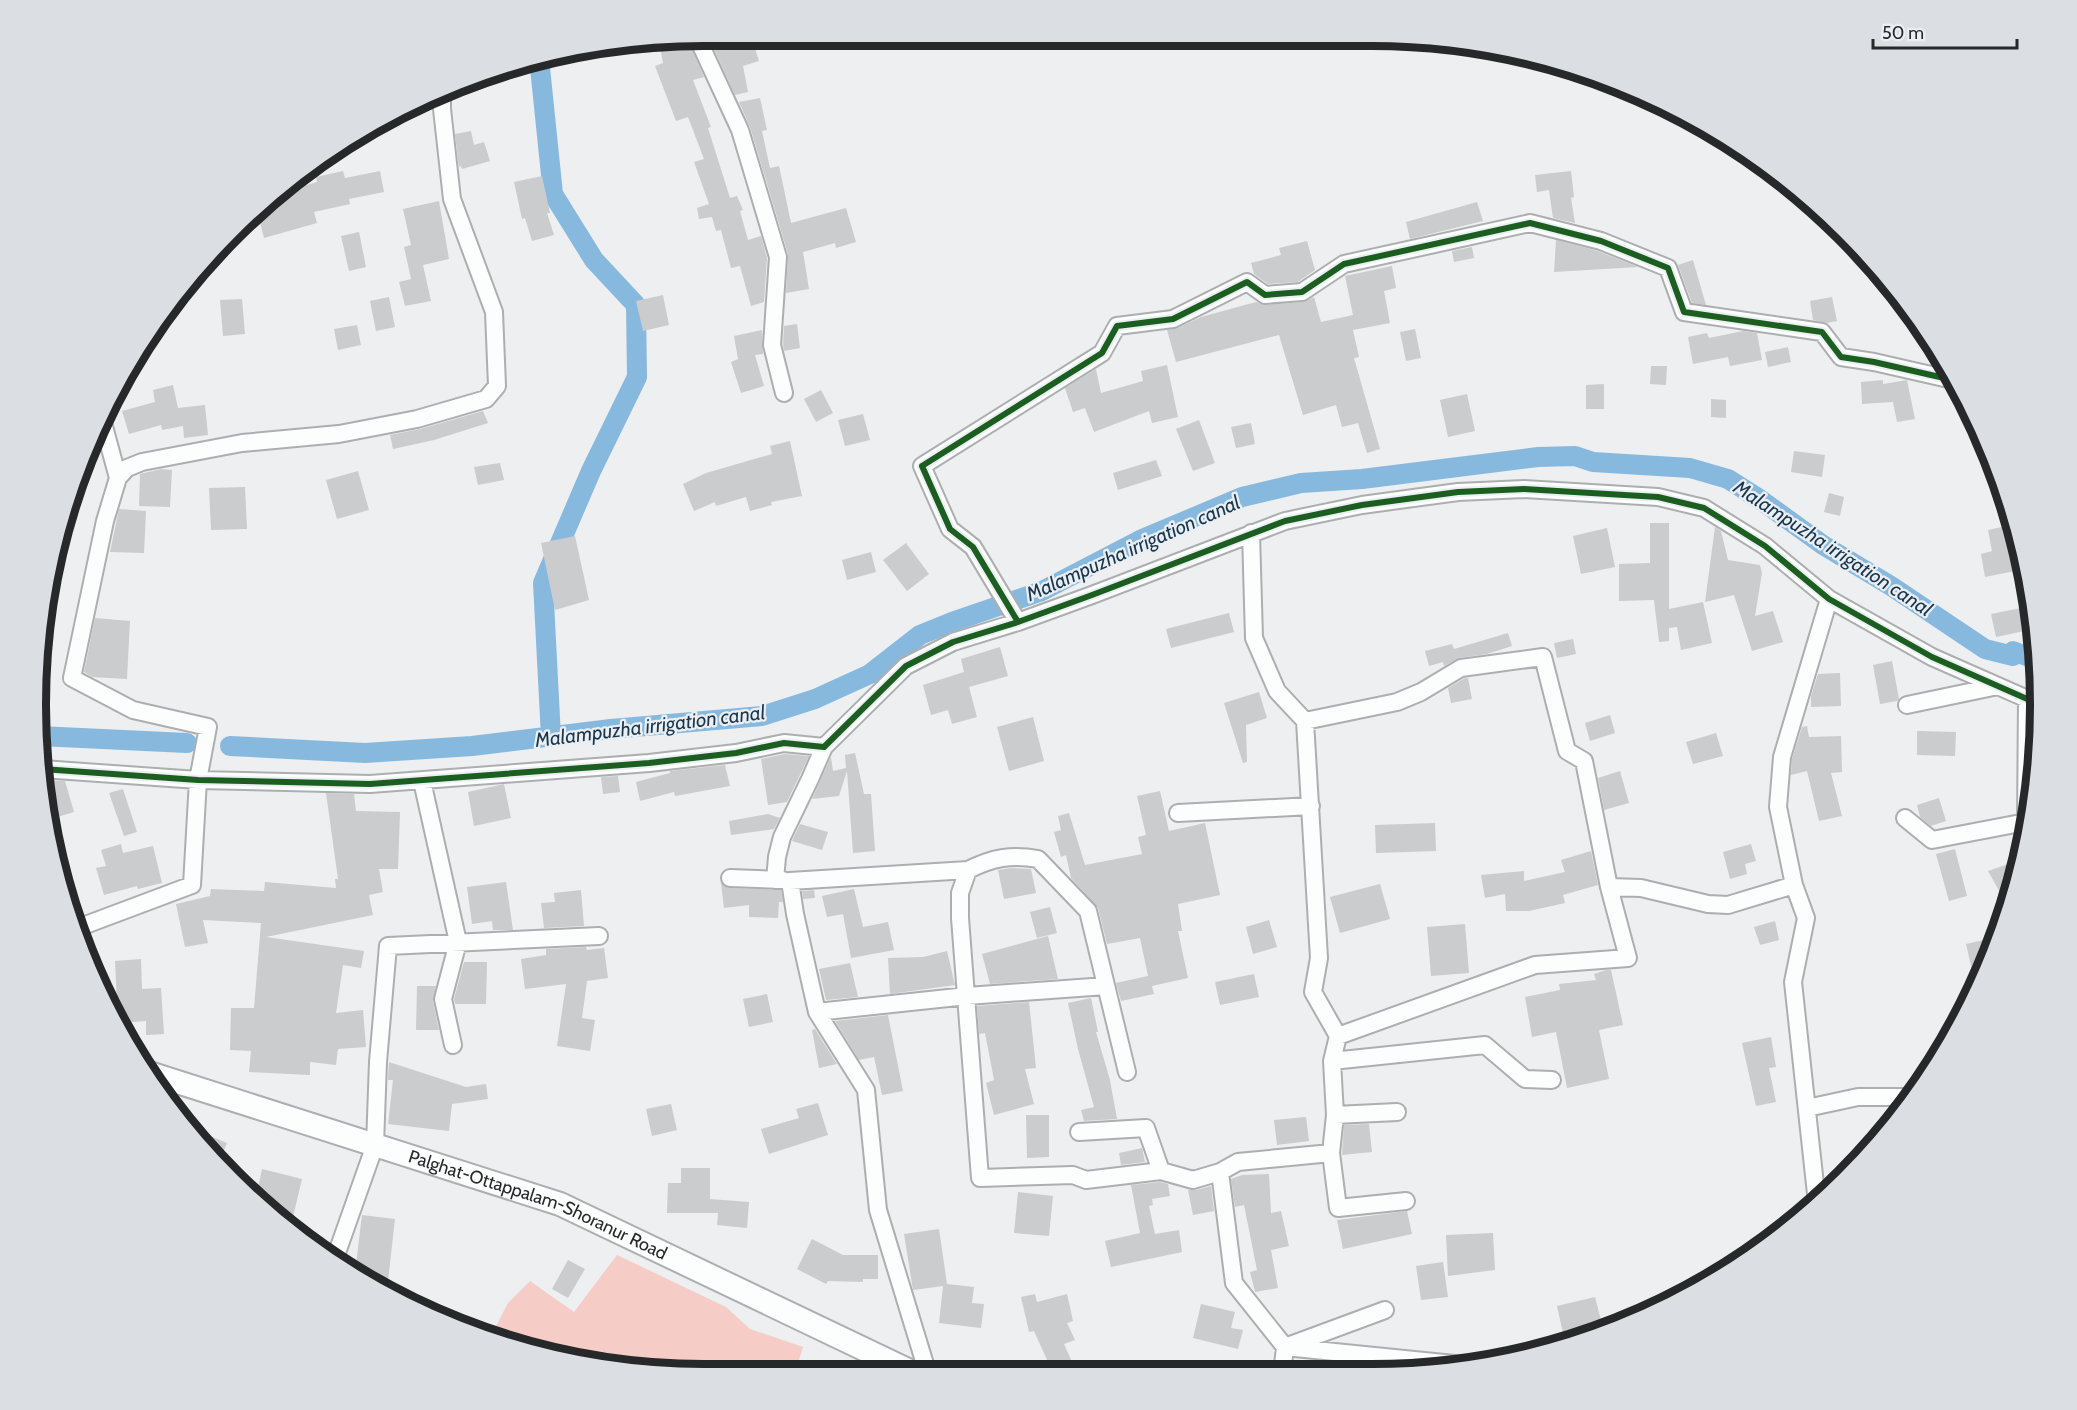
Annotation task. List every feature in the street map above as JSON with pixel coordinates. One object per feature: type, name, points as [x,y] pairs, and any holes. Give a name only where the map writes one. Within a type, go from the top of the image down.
[{"type":"main road","name":"Palghat-Ottappalam-Shoranur Road","points":[[161,1077],[560,1204],[895,1364]]},
{"type":"street","points":[[702,47],[740,130],[778,257],[772,345],[784,393]]},
{"type":"street","points":[[84,925],[192,885],[198,780],[208,727],[133,710],[72,678],[105,520],[118,478],[127,468],[142,462],[242,443],[339,434],[417,419],[486,399],[497,386],[494,312],[452,199],[442,102]]},
{"type":"street","points":[[1018,622],[973,547],[950,529],[922,466],[1102,353],[1117,326],[1173,319],[1247,282],[1265,295],[1302,292],[1344,264],[1530,223],[1601,241],[1668,268],[1684,312],[1822,332],[1841,357],[1943,378]]},
{"type":"street","points":[[106,433],[118,478]]},
{"type":"street","points":[[912,1364],[878,1210],[866,1090],[817,1012],[795,914],[782,880],[777,857],[782,837],[824,747],[906,666],[953,642],[1018,622],[1285,521],[1362,505],[1458,492],[1524,489],[1658,497],[1704,508],[1766,546],[1828,599],[1932,657],[2030,699]]},
{"type":"street","points":[[1251,533],[1254,638],[1277,691],[1305,721],[1319,958],[1313,992],[1338,1036],[1332,1061],[1335,1115],[1330,1153],[1338,1208],[1406,1201]]},
{"type":"street","points":[[1816,1191],[1793,982],[1806,918],[1794,885],[1778,807],[1782,757],[1828,599]]},
{"type":"street","points":[[1305,721],[1397,702],[1421,692],[1461,668],[1543,657],[1568,751],[1584,762],[1609,887],[1628,958],[1535,965],[1338,1036]]},
{"type":"street","points":[[1907,705],[1998,686]]},
{"type":"street","points":[[50,770],[198,780],[370,784],[649,763],[736,753],[784,743],[824,747]]},
{"type":"street","points":[[422,781],[458,942],[442,999],[453,1045]]},
{"type":"street","points":[[1178,813],[1311,806]]},
{"type":"street","points":[[1905,818],[1932,840],[2019,827]]},
{"type":"street","points":[[730,878],[782,880],[968,870],[987,860],[1008,856],[1038,858],[1088,910],[1127,1072]]},
{"type":"street","points":[[968,870],[960,893],[960,918],[980,1178],[1073,1175],[1086,1180],[1161,1172],[1193,1180],[1220,1172],[1238,1162],[1330,1153]]},
{"type":"street","points":[[1609,887],[1641,888],[1708,904],[1728,905],[1794,885]]},
{"type":"street","points":[[337,1252],[375,1145],[378,1062],[388,946],[599,936]]},
{"type":"street","points":[[817,1012],[967,996],[1106,986]]},
{"type":"street","points":[[1332,1061],[1485,1045],[1525,1079],[1552,1080]]},
{"type":"street","points":[[1807,1108],[1858,1097],[1901,1097]]},
{"type":"street","points":[[1335,1115],[1397,1112]]},
{"type":"street","points":[[1079,1132],[1146,1128],[1161,1172]]},
{"type":"street","points":[[1220,1172],[1234,1283],[1285,1347],[1283,1364]]},
{"type":"street","points":[[1285,1347],[1385,1310]]},
{"type":"street","points":[[1285,1347],[1425,1361]]},
{"type":"shaded area","points":[[617,1255],[726,1307],[750,1329],[803,1347],[798,1364],[662,1362],[577,1351],[494,1329],[508,1303],[530,1281],[574,1312]]},
{"type":"building","points":[[691,47],[704,77],[693,80],[711,127],[708,128],[730,198],[737,196],[743,210],[740,211],[748,240],[761,236],[767,258],[764,302],[751,306],[740,266],[731,268],[721,230],[716,231],[712,217],[699,219],[697,208],[709,204],[694,162],[704,159],[688,117],[676,121],[655,66],[663,63],[660,48]]},
{"type":"building","points":[[713,47],[755,47],[759,61],[743,66],[748,92],[735,95]]},
{"type":"building","points":[[760,98],[767,130],[762,131],[770,168],[779,166],[791,223],[846,208],[856,242],[836,248],[835,243],[803,252],[809,289],[786,293],[788,254],[750,127],[739,102]]},
{"type":"building","points":[[471,131],[474,145],[484,142],[490,161],[462,169],[461,166],[459,167],[455,134]]},
{"type":"building","points":[[343,171],[345,178],[380,171],[384,192],[349,199],[350,204],[314,212],[317,223],[264,238],[259,220],[298,188],[317,182],[316,177]]},
{"type":"building","points":[[1571,171],[1574,197],[1571,198],[1575,223],[1553,218],[1549,190],[1537,192],[1535,175]]},
{"type":"building","points":[[542,176],[550,213],[547,213],[554,235],[532,241],[525,218],[522,219],[514,182]]},
{"type":"building","points":[[439,201],[449,259],[423,265],[431,301],[405,306],[399,282],[411,279],[404,247],[411,245],[403,209]]},
{"type":"building","points":[[1477,202],[1483,221],[1410,239],[1406,222]]},
{"type":"building","points":[[359,232],[366,267],[349,271],[341,236]]},
{"type":"building","points":[[1556,240],[1598,251],[1638,267],[1554,272]]},
{"type":"building","points":[[1307,241],[1315,270],[1298,282],[1268,284],[1254,274],[1251,263],[1281,255],[1279,248]]},
{"type":"building","points":[[1472,247],[1474,258],[1454,262],[1452,251]]},
{"type":"building","points":[[1693,260],[1706,305],[1692,303],[1678,265]]},
{"type":"building","points":[[1392,266],[1396,288],[1384,291],[1390,323],[1353,330],[1359,357],[1354,358],[1380,449],[1367,453],[1358,423],[1342,427],[1336,405],[1303,415],[1279,335],[1176,362],[1167,330],[1178,328],[1201,317],[1256,302],[1266,305],[1303,302],[1314,297],[1321,322],[1353,315],[1345,276]]},
{"type":"building","points":[[663,295],[669,325],[643,331],[636,301]]},
{"type":"building","points":[[389,297],[395,327],[376,331],[370,301]]},
{"type":"building","points":[[1832,297],[1837,321],[1827,323],[1813,320],[1810,301]]},
{"type":"building","points":[[242,299],[245,334],[223,336],[220,300]]},
{"type":"building","points":[[797,324],[800,348],[784,351],[784,326]]},
{"type":"building","points":[[357,325],[361,345],[338,350],[334,329]]},
{"type":"building","points":[[1415,329],[1421,358],[1406,361],[1400,332]]},
{"type":"building","points":[[762,330],[763,354],[755,355],[764,386],[741,393],[731,362],[738,359],[734,336]]},
{"type":"building","points":[[1743,331],[1757,333],[1762,360],[1730,366],[1728,357],[1693,364],[1688,337],[1707,333],[1709,338]]},
{"type":"building","points":[[1788,347],[1791,362],[1768,367],[1765,352]]},
{"type":"building","points":[[1167,365],[1178,417],[1152,423],[1149,411],[1094,432],[1085,408],[1073,412],[1065,388],[1096,369],[1101,393],[1143,381],[1141,371]]},
{"type":"building","points":[[1651,366],[1667,366],[1666,385],[1650,384]]},
{"type":"building","points":[[1883,380],[1883,384],[1907,380],[1915,419],[1897,422],[1893,402],[1862,404],[1861,382]]},
{"type":"building","points":[[1604,384],[1604,409],[1586,409],[1586,385]]},
{"type":"building","points":[[173,385],[178,408],[205,405],[208,435],[184,438],[183,426],[162,430],[161,425],[129,434],[122,411],[155,402],[153,390]]},
{"type":"building","points":[[821,390],[833,413],[816,422],[804,399]]},
{"type":"building","points":[[1467,394],[1475,431],[1448,437],[1440,400]]},
{"type":"building","points":[[1711,399],[1726,400],[1726,418],[1711,417]]},
{"type":"building","points":[[483,411],[488,423],[434,440],[393,449],[390,435]]},
{"type":"building","points":[[863,414],[870,440],[845,446],[838,420]]},
{"type":"building","points":[[1199,420],[1215,463],[1193,471],[1176,429]]},
{"type":"building","points":[[1251,423],[1255,444],[1236,448],[1231,427]]},
{"type":"building","points":[[790,441],[802,496],[771,502],[772,505],[750,511],[746,497],[716,506],[715,502],[694,511],[683,484],[706,473],[772,454],[770,446]]},
{"type":"building","points":[[1794,451],[1825,455],[1822,477],[1791,472]]},
{"type":"building","points":[[1156,460],[1162,476],[1118,490],[1113,473]]},
{"type":"building","points":[[500,463],[504,480],[478,485],[474,467]]},
{"type":"building","points":[[161,469],[172,470],[170,507],[139,506],[140,474]]},
{"type":"building","points":[[358,471],[369,510],[337,519],[326,480]]},
{"type":"building","points":[[245,487],[247,529],[211,530],[209,488]]},
{"type":"building","points":[[1829,493],[1844,497],[1840,516],[1824,512]]},
{"type":"building","points":[[119,509],[146,511],[144,553],[110,552]]},
{"type":"building","points":[[1650,523],[1669,523],[1669,609],[1703,602],[1712,643],[1681,650],[1677,627],[1669,628],[1669,641],[1659,642],[1654,600],[1619,601],[1619,564],[1650,563]]},
{"type":"building","points":[[2005,526],[2016,571],[1985,577],[1981,554],[1992,551],[1988,530]]},
{"type":"building","points":[[1715,527],[1721,531],[1728,560],[1760,565],[1762,573],[1755,616],[1773,611],[1783,642],[1752,651],[1734,595],[1705,602]]},
{"type":"building","points":[[1607,528],[1615,567],[1581,574],[1573,536]]},
{"type":"building","points":[[575,536],[589,600],[555,610],[541,543]]},
{"type":"building","points":[[906,543],[929,574],[907,591],[883,560]]},
{"type":"building","points":[[871,552],[876,572],[847,580],[842,560]]},
{"type":"building","points":[[2023,608],[2026,631],[1996,637],[1991,614]]},
{"type":"building","points":[[1229,613],[1234,632],[1171,648],[1166,629]]},
{"type":"building","points":[[95,618],[130,621],[127,679],[92,677],[84,672]]},
{"type":"building","points":[[1508,633],[1512,646],[1487,654],[1459,658],[1444,666],[1443,662],[1429,666],[1425,651],[1452,644],[1454,649]]},
{"type":"building","points":[[1573,639],[1576,654],[1557,658],[1554,643]]},
{"type":"building","points":[[1000,647],[1008,676],[969,687],[977,717],[952,724],[948,710],[931,715],[923,685],[964,672],[961,659]]},
{"type":"building","points":[[1892,661],[1899,699],[1880,704],[1873,665]]},
{"type":"building","points":[[1840,673],[1841,706],[1811,707],[1811,696],[1818,674]]},
{"type":"building","points":[[1468,678],[1472,699],[1451,703],[1448,688]]},
{"type":"building","points":[[1259,692],[1267,718],[1246,725],[1247,762],[1243,763],[1224,703]]},
{"type":"building","points":[[1610,715],[1615,733],[1590,741],[1585,723]]},
{"type":"building","points":[[1033,717],[1044,761],[1009,771],[997,727]]},
{"type":"building","points":[[1807,726],[1809,737],[1841,736],[1842,772],[1831,773],[1842,816],[1819,821],[1807,771],[1791,775],[1792,759],[1802,727]]},
{"type":"building","points":[[1917,731],[1956,732],[1955,756],[1917,755]]},
{"type":"building","points":[[1716,733],[1723,756],[1693,764],[1686,742]]},
{"type":"building","points":[[855,753],[864,794],[871,794],[875,851],[853,853],[847,771],[839,796],[812,799],[831,757],[833,771],[846,768],[845,755]]},
{"type":"building","points":[[785,754],[809,756],[787,802],[768,805],[761,759]]},
{"type":"building","points":[[725,765],[730,786],[675,796],[674,792],[640,801],[636,782],[670,773],[670,771]]},
{"type":"building","points":[[1620,771],[1629,803],[1604,810],[1598,778]]},
{"type":"building","points":[[618,776],[620,792],[603,794],[601,777]]},
{"type":"building","points":[[51,780],[65,781],[74,812],[56,817]]},
{"type":"building","points":[[504,784],[511,818],[474,826],[468,792]]},
{"type":"building","points":[[123,789],[137,832],[124,836],[109,793]]},
{"type":"building","points":[[1160,791],[1169,831],[1205,823],[1220,895],[1178,904],[1182,931],[1178,931],[1188,978],[1152,986],[1154,994],[1121,1001],[1116,983],[1148,976],[1140,938],[1107,944],[1098,908],[1071,878],[1066,855],[1061,857],[1054,832],[1061,830],[1058,816],[1069,813],[1085,865],[1142,854],[1138,837],[1146,835],[1137,796]]},
{"type":"building","points":[[326,793],[354,794],[356,811],[400,812],[398,869],[379,869],[383,892],[369,895],[373,915],[266,937],[364,951],[361,968],[343,965],[336,1013],[363,1010],[366,1047],[338,1049],[336,1065],[310,1062],[310,1075],[249,1072],[251,1051],[230,1050],[231,1008],[254,1008],[261,923],[203,920],[208,943],[185,947],[176,904],[210,896],[211,889],[264,891],[265,882],[336,888],[335,879],[338,879]]},
{"type":"building","points":[[1939,798],[1946,821],[1931,826],[1920,817],[1917,805]]},
{"type":"building","points":[[768,814],[780,818],[774,829],[731,835],[729,821]]},
{"type":"building","points":[[1435,823],[1436,851],[1376,853],[1375,825]]},
{"type":"building","points":[[800,824],[828,832],[822,850],[792,841]]},
{"type":"building","points":[[121,844],[123,853],[153,846],[162,883],[138,889],[137,886],[104,895],[96,868],[106,866],[101,850]]},
{"type":"building","points":[[1751,844],[1756,861],[1745,864],[1747,874],[1730,879],[1723,852]]},
{"type":"building","points":[[1955,849],[1967,896],[1949,901],[1936,854]]},
{"type":"building","points":[[1591,851],[1598,885],[1563,895],[1565,903],[1529,911],[1506,911],[1505,894],[1485,898],[1481,875],[1524,871],[1524,881],[1565,872],[1561,860]]},
{"type":"building","points":[[2011,863],[2002,896],[1988,871]]},
{"type":"building","points":[[1031,869],[1036,893],[1004,899],[998,870]]},
{"type":"building","points":[[506,882],[513,930],[493,930],[492,921],[472,924],[467,887]]},
{"type":"building","points":[[721,883],[730,888],[781,890],[783,902],[779,902],[778,918],[749,917],[749,905],[724,908]]},
{"type":"building","points":[[1380,884],[1390,919],[1340,933],[1330,897]]},
{"type":"building","points":[[854,889],[863,927],[888,922],[894,950],[851,958],[843,914],[827,917],[822,896]]},
{"type":"building","points":[[581,890],[584,926],[544,928],[541,903],[555,902],[554,893]]},
{"type":"building","points":[[814,890],[815,898],[803,899],[802,891]]},
{"type":"building","points":[[1050,907],[1057,933],[1037,938],[1030,912]]},
{"type":"building","points":[[1269,920],[1277,947],[1253,954],[1246,927]]},
{"type":"building","points":[[1775,921],[1779,940],[1760,945],[1754,927]]},
{"type":"building","points":[[1465,924],[1469,973],[1431,976],[1427,927]]},
{"type":"building","points":[[1048,936],[1058,979],[990,984],[982,954]]},
{"type":"building","points":[[1987,939],[1973,974],[1966,944]]},
{"type":"building","points":[[586,947],[587,950],[604,948],[608,978],[587,981],[582,1018],[595,1020],[590,1051],[557,1046],[566,984],[525,989],[521,959],[546,955],[546,949]]},
{"type":"building","points":[[947,951],[955,985],[890,994],[888,958],[923,957]]},
{"type":"building","points":[[141,959],[142,989],[161,988],[164,1034],[146,1035],[146,1021],[129,1022],[117,1001],[115,961]]},
{"type":"building","points":[[464,962],[487,962],[486,1004],[455,1004],[454,999]]},
{"type":"building","points":[[850,963],[858,997],[826,1000],[819,969]]},
{"type":"building","points":[[1611,970],[1623,1025],[1599,1030],[1609,1079],[1567,1088],[1556,1032],[1532,1037],[1525,997],[1560,990],[1559,984],[1596,980],[1594,974]]},
{"type":"building","points":[[1254,974],[1259,997],[1220,1005],[1215,982]]},
{"type":"building","points":[[417,986],[436,986],[433,1001],[439,1030],[416,1030]]},
{"type":"building","points":[[767,994],[773,1022],[749,1027],[743,999]]},
{"type":"building","points":[[1091,998],[1098,1032],[1096,1032],[1110,1080],[1117,1119],[1084,1121],[1081,1110],[1094,1107],[1068,1003]]},
{"type":"building","points":[[1029,1002],[1036,1068],[1025,1069],[1034,1104],[994,1115],[986,1083],[994,1080],[985,1033],[979,1034],[977,1006]]},
{"type":"building","points":[[888,1015],[903,1091],[882,1095],[874,1057],[859,1060],[835,1021]]},
{"type":"building","points":[[815,1029],[837,1064],[819,1068],[812,1030]]},
{"type":"building","points":[[1771,1037],[1776,1067],[1769,1068],[1776,1102],[1756,1106],[1742,1043]]},
{"type":"building","points":[[389,1062],[466,1087],[486,1084],[488,1099],[452,1104],[449,1131],[388,1124],[393,1080],[388,1080]]},
{"type":"building","points":[[818,1103],[828,1135],[769,1154],[761,1129],[799,1118],[796,1109]]},
{"type":"building","points":[[671,1104],[677,1130],[652,1136],[646,1109]]},
{"type":"building","points":[[1026,1115],[1049,1115],[1049,1157],[1027,1158]]},
{"type":"building","points":[[1306,1117],[1309,1141],[1277,1145],[1274,1120]]},
{"type":"building","points":[[1369,1124],[1372,1152],[1342,1155],[1344,1125]]},
{"type":"building","points":[[206,1134],[227,1143],[223,1153]]},
{"type":"building","points":[[1142,1148],[1145,1162],[1121,1165],[1119,1153]]},
{"type":"building","points":[[681,1168],[710,1168],[710,1199],[749,1202],[747,1228],[717,1225],[718,1213],[667,1213],[668,1183],[681,1183]]},
{"type":"building","points":[[262,1169],[302,1179],[293,1217],[271,1200],[258,1188]]},
{"type":"building","points":[[1269,1174],[1271,1213],[1281,1211],[1289,1246],[1271,1250],[1278,1288],[1255,1292],[1250,1272],[1257,1270],[1244,1205],[1235,1207],[1231,1179],[1242,1175]]},
{"type":"building","points":[[1160,1182],[1168,1184],[1170,1196],[1152,1199],[1153,1205],[1149,1206],[1155,1234],[1179,1230],[1182,1252],[1111,1267],[1105,1241],[1140,1233],[1131,1185]]},
{"type":"building","points":[[1211,1186],[1214,1211],[1193,1215],[1188,1190]]},
{"type":"building","points":[[1018,1192],[1053,1196],[1049,1236],[1014,1233]]},
{"type":"building","points":[[1407,1211],[1412,1234],[1343,1249],[1337,1220]]},
{"type":"building","points":[[362,1215],[395,1219],[388,1282],[356,1263]]},
{"type":"building","points":[[939,1229],[947,1284],[974,1287],[972,1303],[984,1304],[981,1328],[939,1323],[943,1286],[913,1290],[904,1234]]},
{"type":"building","points":[[1493,1233],[1495,1270],[1448,1276],[1446,1235]]},
{"type":"building","points":[[812,1239],[843,1255],[878,1255],[878,1279],[863,1279],[863,1282],[828,1281],[826,1284],[797,1269]]},
{"type":"building","points":[[568,1260],[585,1269],[568,1298],[552,1289]]},
{"type":"building","points":[[1443,1262],[1448,1297],[1421,1300],[1416,1266]]},
{"type":"building","points":[[1035,1294],[1037,1302],[1067,1294],[1073,1321],[1067,1323],[1075,1340],[1064,1344],[1072,1362],[1049,1364],[1034,1331],[1029,1332],[1021,1297]]},
{"type":"building","points":[[1595,1297],[1601,1322],[1563,1333],[1557,1306]]},
{"type":"building","points":[[1201,1304],[1235,1312],[1231,1328],[1243,1330],[1238,1349],[1193,1338]]},
{"type":"waterway","points":[[540,68],[553,194],[594,260],[636,305],[637,377],[591,471],[543,583],[551,737]]},
{"type":"waterway","name":"Malampuzha irrigation canal","points":[[230,746],[365,753],[472,746],[611,729],[762,716],[815,699],[870,674],[920,635],[1042,591],[1140,540],[1242,497],[1301,483],[1362,479],[1538,457],[1575,456],[1593,462],[1690,468],[1728,479],[1823,545],[1891,586],[1985,649],[2013,656],[2013,651],[2029,657]]},
{"type":"waterway","name":"Malampuzha irrigation canal","points":[[47,736],[187,743]]},
{"type":"cycle path","points":[[1018,622],[973,547],[950,529],[922,466],[1102,353],[1117,326],[1173,319],[1247,282],[1265,295],[1302,292],[1344,264],[1530,223],[1601,241],[1668,268],[1684,312],[1822,332],[1841,357],[1943,378]]},
{"type":"cycle path","points":[[50,770],[198,780],[370,784],[649,763],[736,753],[784,743],[824,747],[906,666],[953,642],[1018,622],[1285,521],[1362,505],[1458,492],[1524,489],[1658,497],[1704,508],[1765,546],[1829,599],[1932,657],[2030,700]]}]
